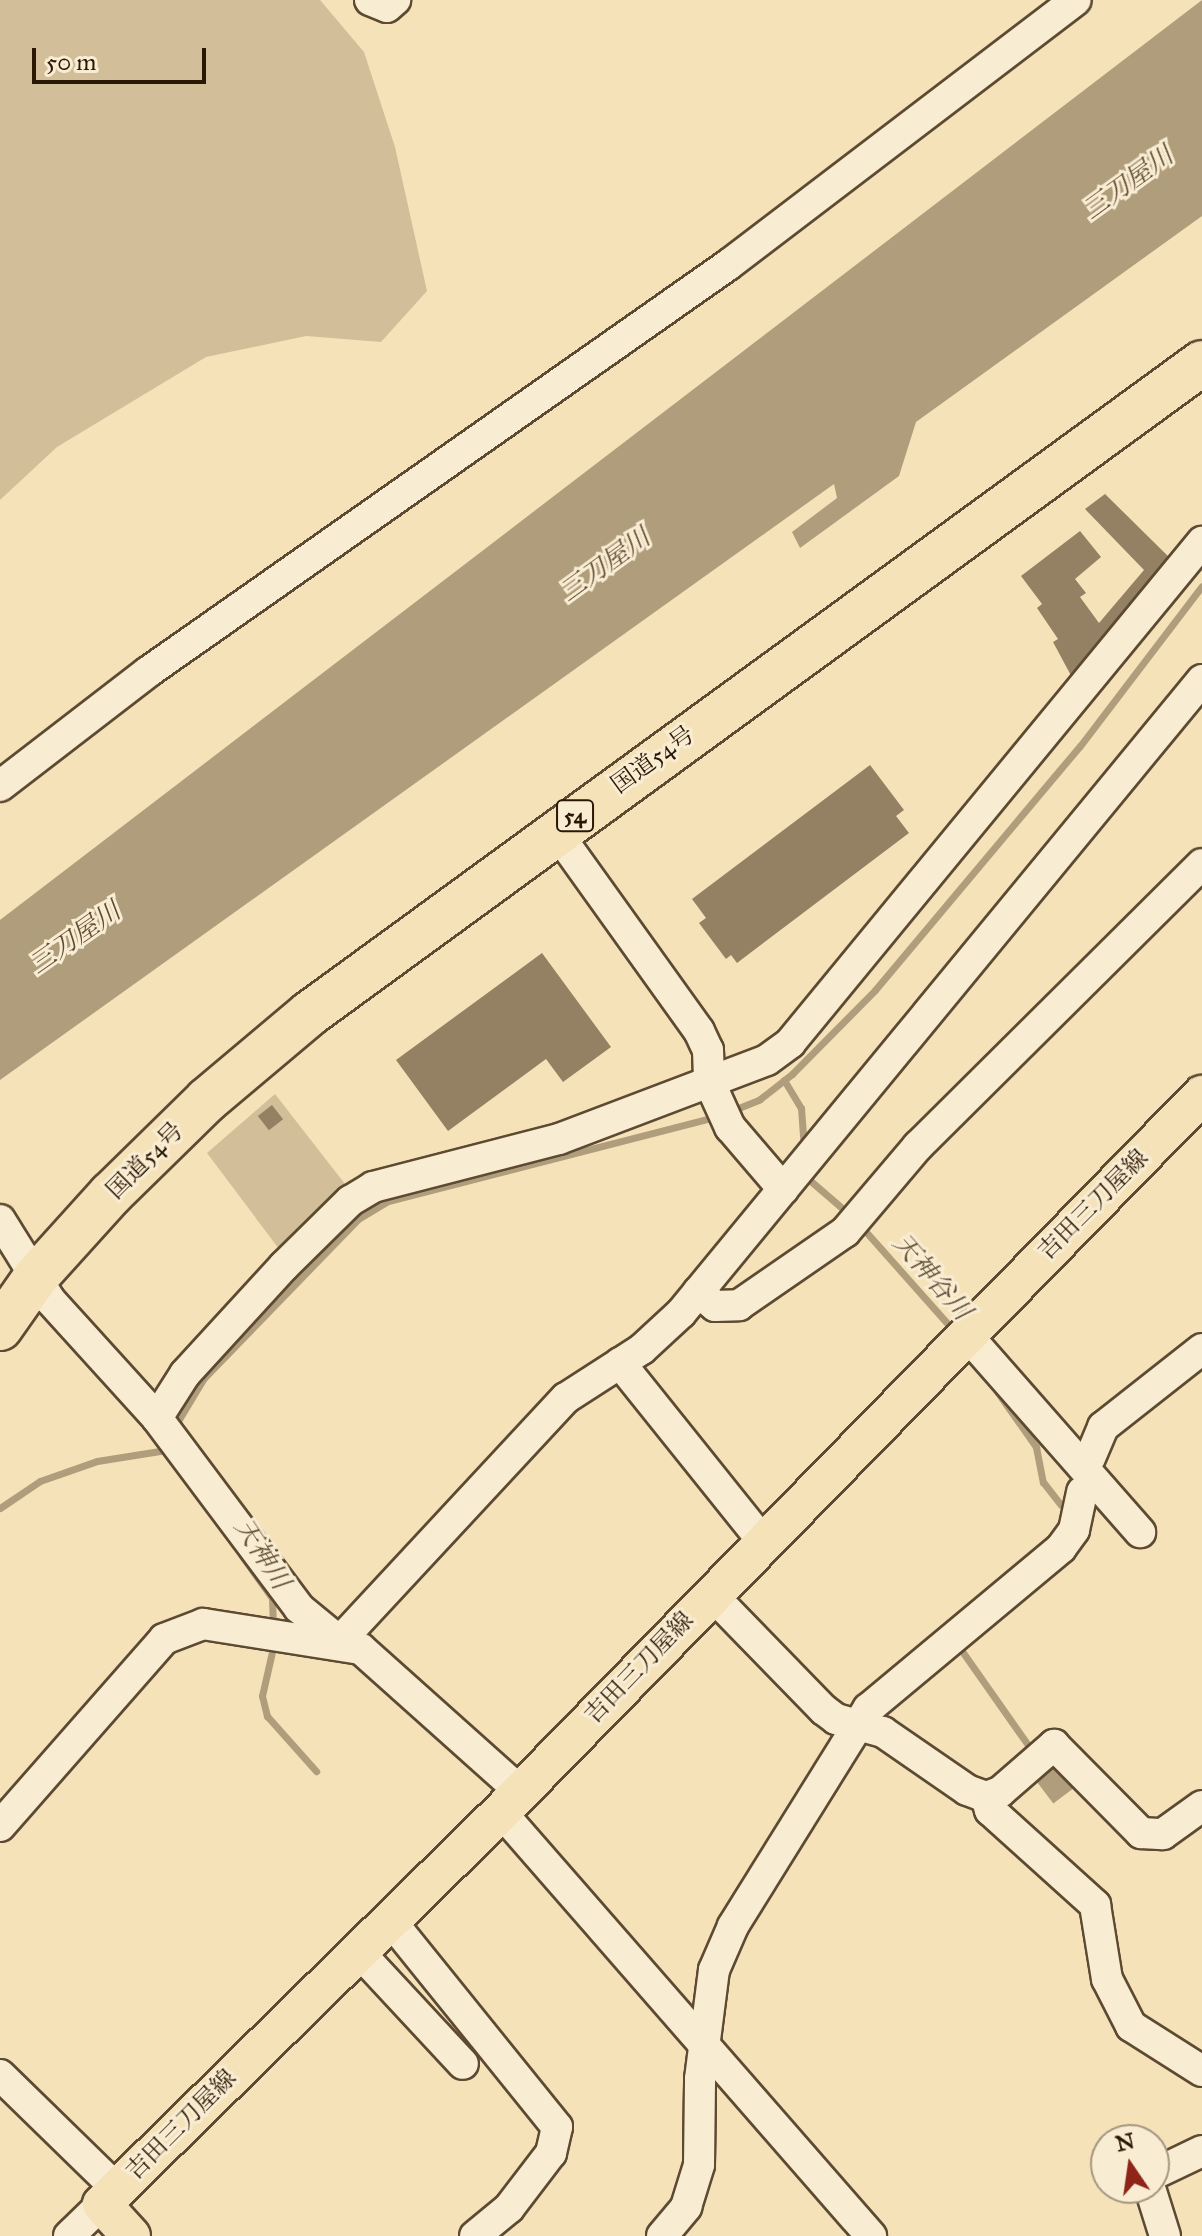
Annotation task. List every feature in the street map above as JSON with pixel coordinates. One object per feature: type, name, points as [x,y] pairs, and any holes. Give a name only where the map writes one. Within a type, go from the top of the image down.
[{"type":"highway","name":"国道54号","points":[[0,1328],[35,1278],[111,1194],[207,1100],[309,1014],[555,830],[1202,363]]},
{"type":"main road","name":"吉田三刀屋線","points":[[109,2196],[510,1801],[762,1540],[1202,1095]]},
{"type":"main road","points":[[109,2196],[131,2236]]},
{"type":"street","points":[[370,0],[387,7],[395,0]]},
{"type":"street","points":[[0,786],[148,672],[728,265],[1076,0]]},
{"type":"street","points":[[157,1418],[185,1374],[350,1201],[395,1177],[559,1139],[767,1060],[790,1043],[1202,542]]},
{"type":"street","points":[[339,1642],[566,1398],[660,1335],[1202,680]]},
{"type":"street","points":[[555,830],[699,1031],[708,1050],[709,1081],[730,1127],[783,1189]]},
{"type":"street","points":[[698,1292],[715,1306],[739,1305],[845,1232],[918,1146],[1202,864]]},
{"type":"street","points":[[2,1226],[35,1278],[157,1418],[290,1598],[339,1642]]},
{"type":"street","points":[[966,1334],[1140,1532]]},
{"type":"street","points":[[1090,1458],[1103,1427],[1202,1349]]},
{"type":"street","points":[[620,1363],[762,1540]]},
{"type":"street","points":[[662,2236],[686,2207],[699,2165],[705,2047],[714,1970],[733,1926],[858,1724],[881,1698],[1061,1548],[1074,1530],[1082,1492]]},
{"type":"street","points":[[711,1594],[824,1710],[883,1732],[967,1790],[986,1797],[1000,1792],[1054,1745],[1141,1833],[1163,1834],[1202,1806]]},
{"type":"street","points":[[0,1826],[175,1632],[220,1624],[339,1642],[361,1649],[405,1684],[510,1801],[705,2047],[871,2236]]},
{"type":"street","points":[[986,1797],[990,1810],[1095,1905],[1107,1979],[1131,2026],[1202,2071]]},
{"type":"street","points":[[390,1920],[551,2113],[557,2127],[551,2153],[509,2208],[475,2236]]},
{"type":"street","points":[[358,1951],[463,2064]]},
{"type":"street","points":[[0,2075],[109,2196],[69,2236]]},
{"type":"street","points":[[1170,2166],[1202,2151]]},
{"type":"street","points":[[1155,2204],[1165,2236]]},
{"type":"shaded area","points":[[0,0],[320,0],[364,52],[395,147],[427,291],[381,342],[306,336],[206,357],[57,447],[0,500]]},
{"type":"shaded area","points":[[275,1094],[345,1184],[279,1249],[207,1153]]},
{"type":"water","name":"三刀屋川","points":[[1202,0],[1202,216],[916,422],[899,476],[800,548],[792,532],[837,498],[834,484],[0,1080],[0,920]]},
{"type":"water","points":[[1049,1753],[1075,1787],[1053,1804],[1027,1769]]},
{"type":"building","points":[[1105,494],[1175,563],[1075,683],[1053,642],[1058,639],[1037,608],[1042,604],[1021,576],[1080,531],[1101,557],[1075,579],[1086,593],[1080,597],[1099,623],[1144,570],[1085,509]]},
{"type":"building","points":[[870,765],[904,810],[896,816],[909,833],[737,963],[731,955],[726,959],[699,923],[706,918],[692,899]]},
{"type":"building","points":[[542,953],[611,1047],[563,1082],[546,1059],[448,1131],[396,1060]]},
{"type":"building","points":[[272,1105],[283,1119],[269,1130],[258,1116]]},
{"type":"waterway","points":[[731,1111],[760,1099],[792,1074],[875,990],[1080,746],[1202,586]]},
{"type":"waterway","name":"天神谷川","points":[[784,1080],[801,1108],[804,1149]]},
{"type":"waterway","points":[[175,1426],[204,1378],[358,1219],[388,1201],[716,1117]]},
{"type":"waterway","name":"天神谷川","points":[[806,1177],[850,1215]]},
{"type":"waterway","name":"天神谷川","points":[[859,1224],[954,1331]]},
{"type":"waterway","name":"天神谷川","points":[[996,1390],[1036,1447],[1043,1482],[1061,1505]]},
{"type":"waterway","points":[[0,1508],[40,1481],[97,1461],[166,1450]]},
{"type":"waterway","name":"天神川","points":[[242,1556],[272,1598],[273,1626]]},
{"type":"waterway","name":"天神川","points":[[274,1643],[262,1696],[267,1716],[316,1771]]},
{"type":"waterway","name":"天神谷川","points":[[957,1644],[1035,1755]]}]
